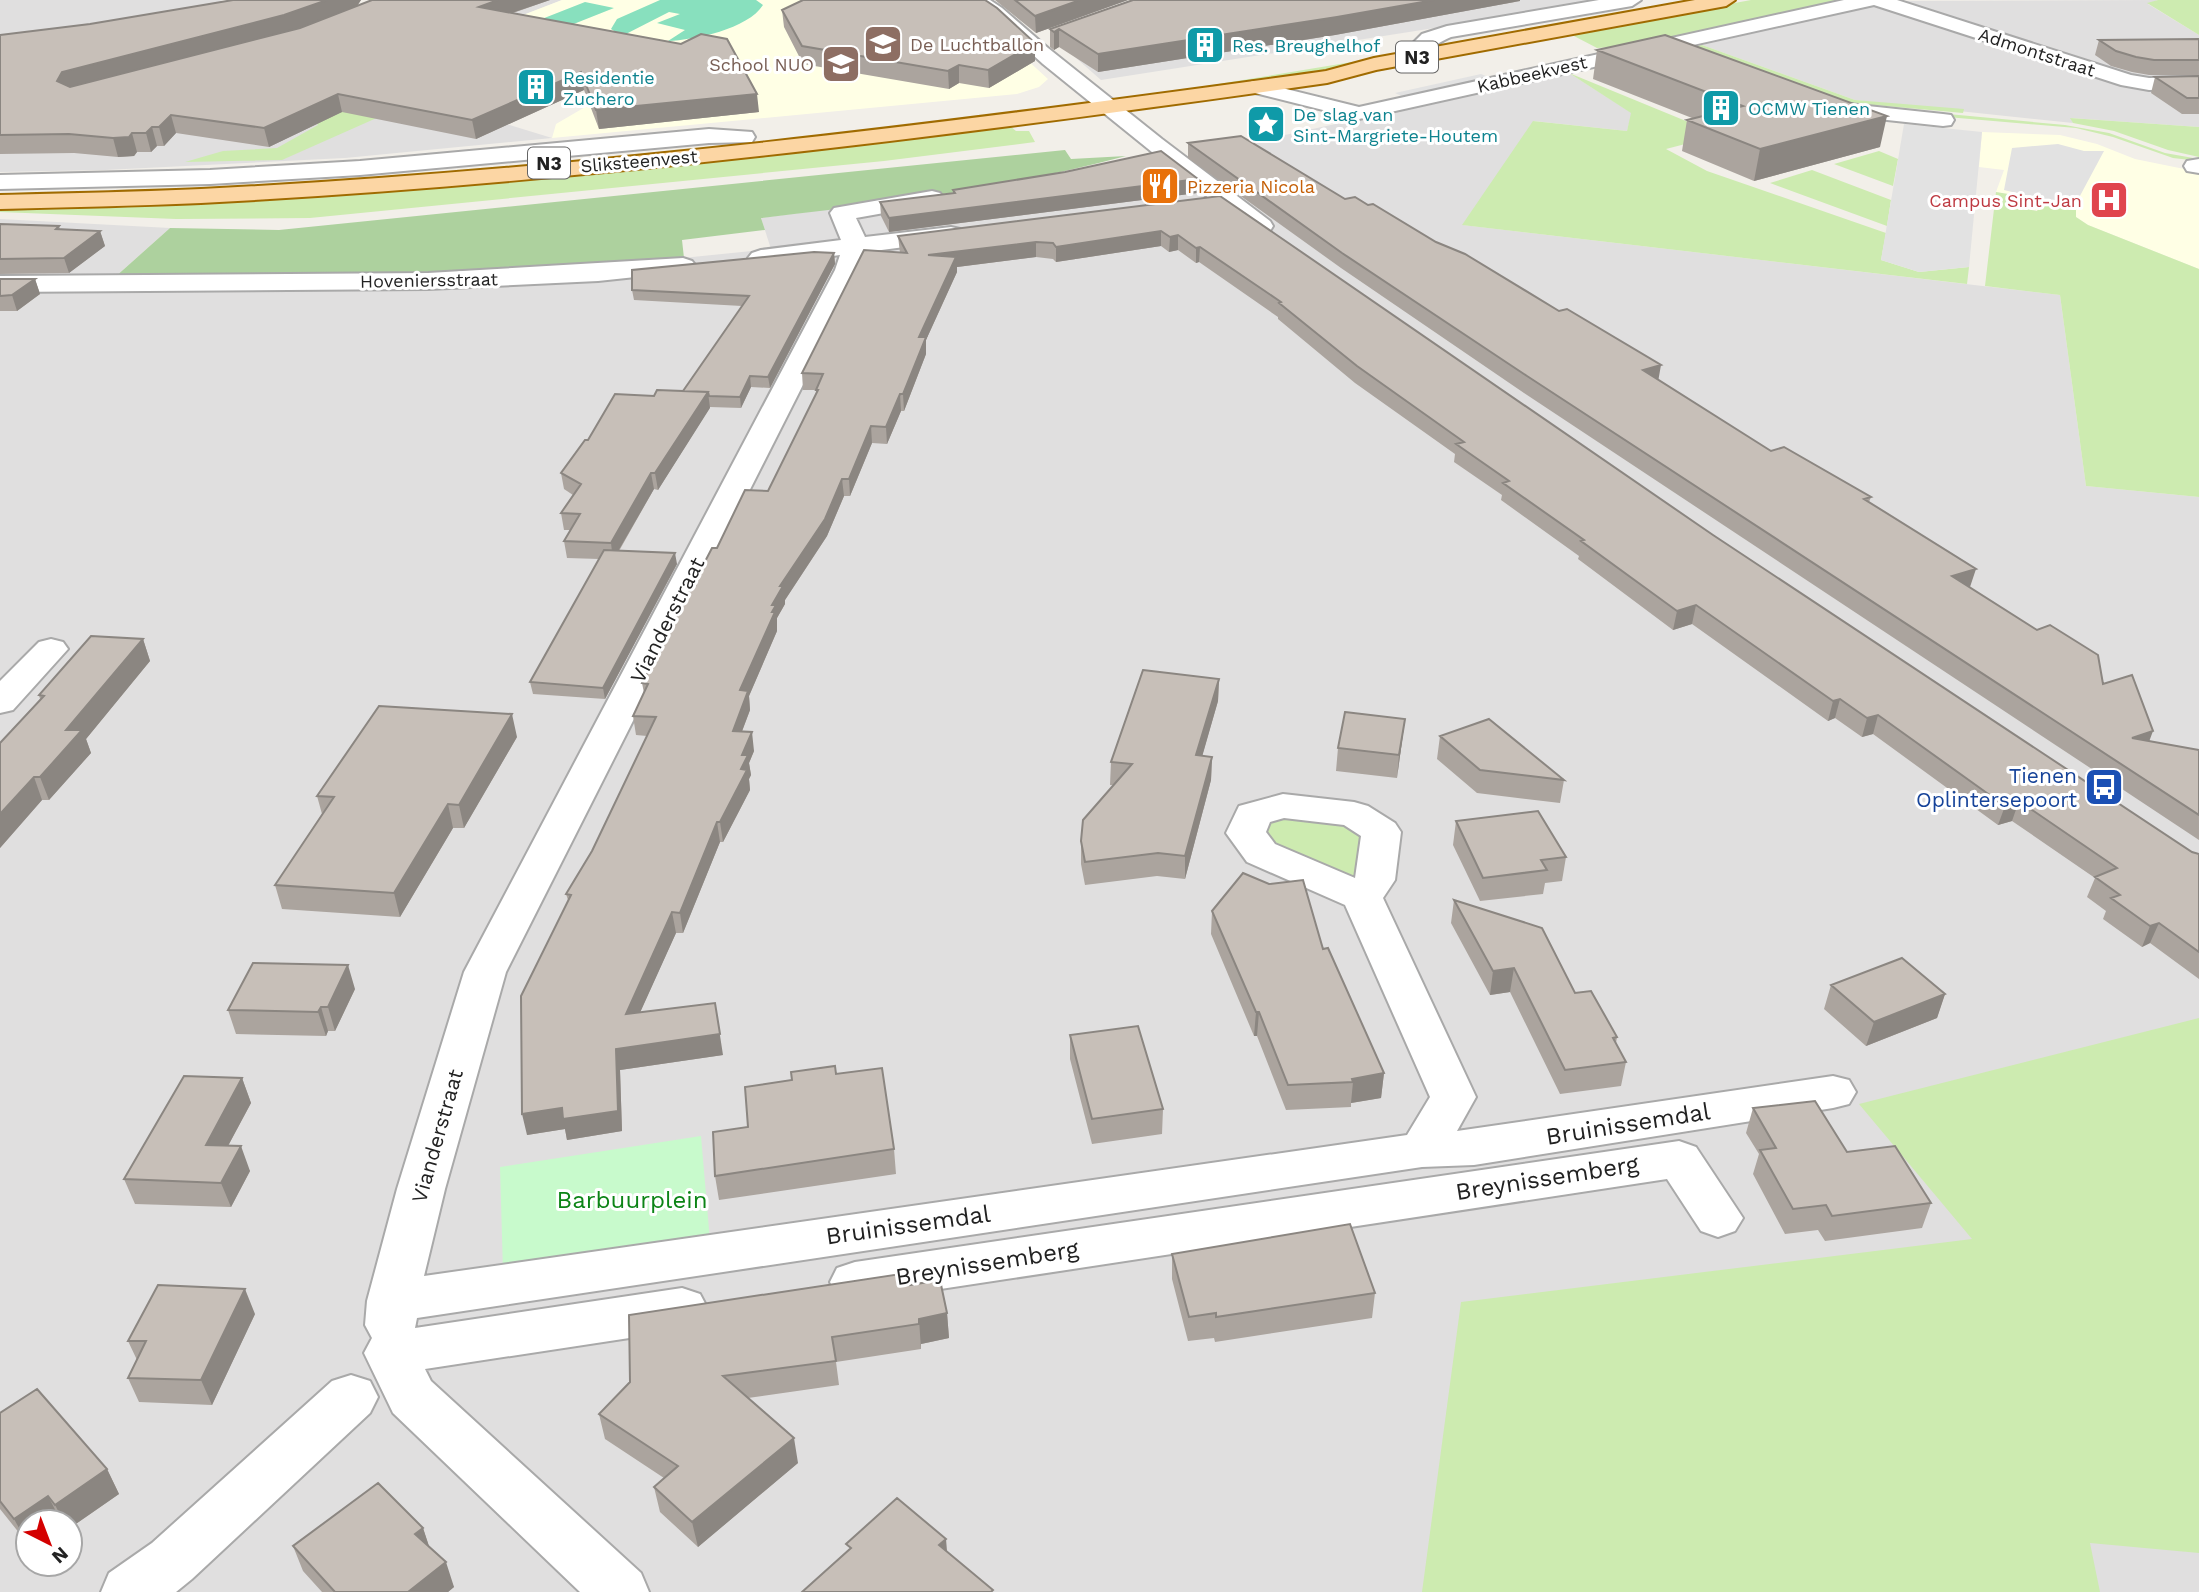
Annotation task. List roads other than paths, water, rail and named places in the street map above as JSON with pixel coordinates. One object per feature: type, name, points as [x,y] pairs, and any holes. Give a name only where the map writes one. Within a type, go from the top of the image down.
[{"type":"main road","name":"Kabbeekvest","points":[[1101,101],[1701,0]]},
{"type":"main road","name":"Kabbeekvest","points":[[1101,101],[1254,87],[1326,77],[1374,65],[1726,0]]},
{"type":"main road","name":"Sliksteenvest","points":[[0,195],[220,189],[402,177],[652,152],[744,137],[1101,101]]},
{"type":"main road","name":"Sliksteenvest","points":[[0,202],[199,196],[410,182],[769,149],[1101,101]]},
{"type":"street","points":[[975,0],[990,6],[1101,101],[1151,156],[1210,202],[1281,240]]},
{"type":"street","name":"Kabbeekvest","points":[[1419,47],[1429,38],[1447,32],[1632,0]]},
{"type":"street","name":"Kabbeekvest","points":[[1254,87],[1359,113],[1870,0]]},
{"type":"street","name":"Admontstraat","points":[[1878,0],[2128,81],[2149,84],[2199,83]]},
{"type":"street","name":"Kabbeekvest","points":[[1554,31],[1563,40],[1606,58]]},
{"type":"street","points":[[1032,44],[1052,37]]},
{"type":"street","points":[[1657,47],[1696,61]]},
{"type":"street","points":[[1806,102],[1868,113],[1943,120]]},
{"type":"street","name":"Sliksteenvest","points":[[0,183],[210,177],[360,168],[709,136],[744,137]]},
{"type":"street","points":[[856,246],[842,214],[948,196]]},
{"type":"street","points":[[743,260],[979,231]]},
{"type":"street","name":"Vianderstraat","points":[[391,1327],[421,1189],[485,972],[848,270],[856,246]]},
{"type":"street","name":"Hoveniersstraat","points":[[0,284],[489,279],[577,276],[701,264]]},
{"type":"street","points":[[0,702],[51,649]]},
{"type":"street","points":[[1362,897],[1453,1097],[1422,1150]]},
{"type":"street","name":"Bruinissemdal","points":[[391,1327],[1422,1150],[1474,1148],[1833,1092]]},
{"type":"street","name":"Breynissemberg","points":[[815,1289],[1679,1158],[1718,1218]]},
{"type":"street","points":[[620,1592],[412,1397],[391,1327],[719,1303]]},
{"type":"street","points":[[130,1592],[172,1562],[351,1396]]},
{"type":"place","name":"De Luchtballon","points":[[883,44]]},
{"type":"place","name":"Res. Breughelhof","points":[[1205,45]]},
{"type":"place","name":"School NUO","points":[[841,64]]},
{"type":"place","name":"Residentie Zuchero","points":[[536,87]]},
{"type":"place","name":"OCMW Tienen","points":[[1721,108]]},
{"type":"place","name":"De slag van Sint-Margriete-Houtem","points":[[1266,124]]},
{"type":"place","name":"Pizzeria Nicola","points":[[1160,186]]},
{"type":"place","name":"Campus Sint-Jan","points":[[2109,200]]},
{"type":"place","name":"Tienen Oplintersepoort","points":[[2104,787]]},
{"type":"park label","name":"Barbuurplein","points":[[632,1200]]}]
